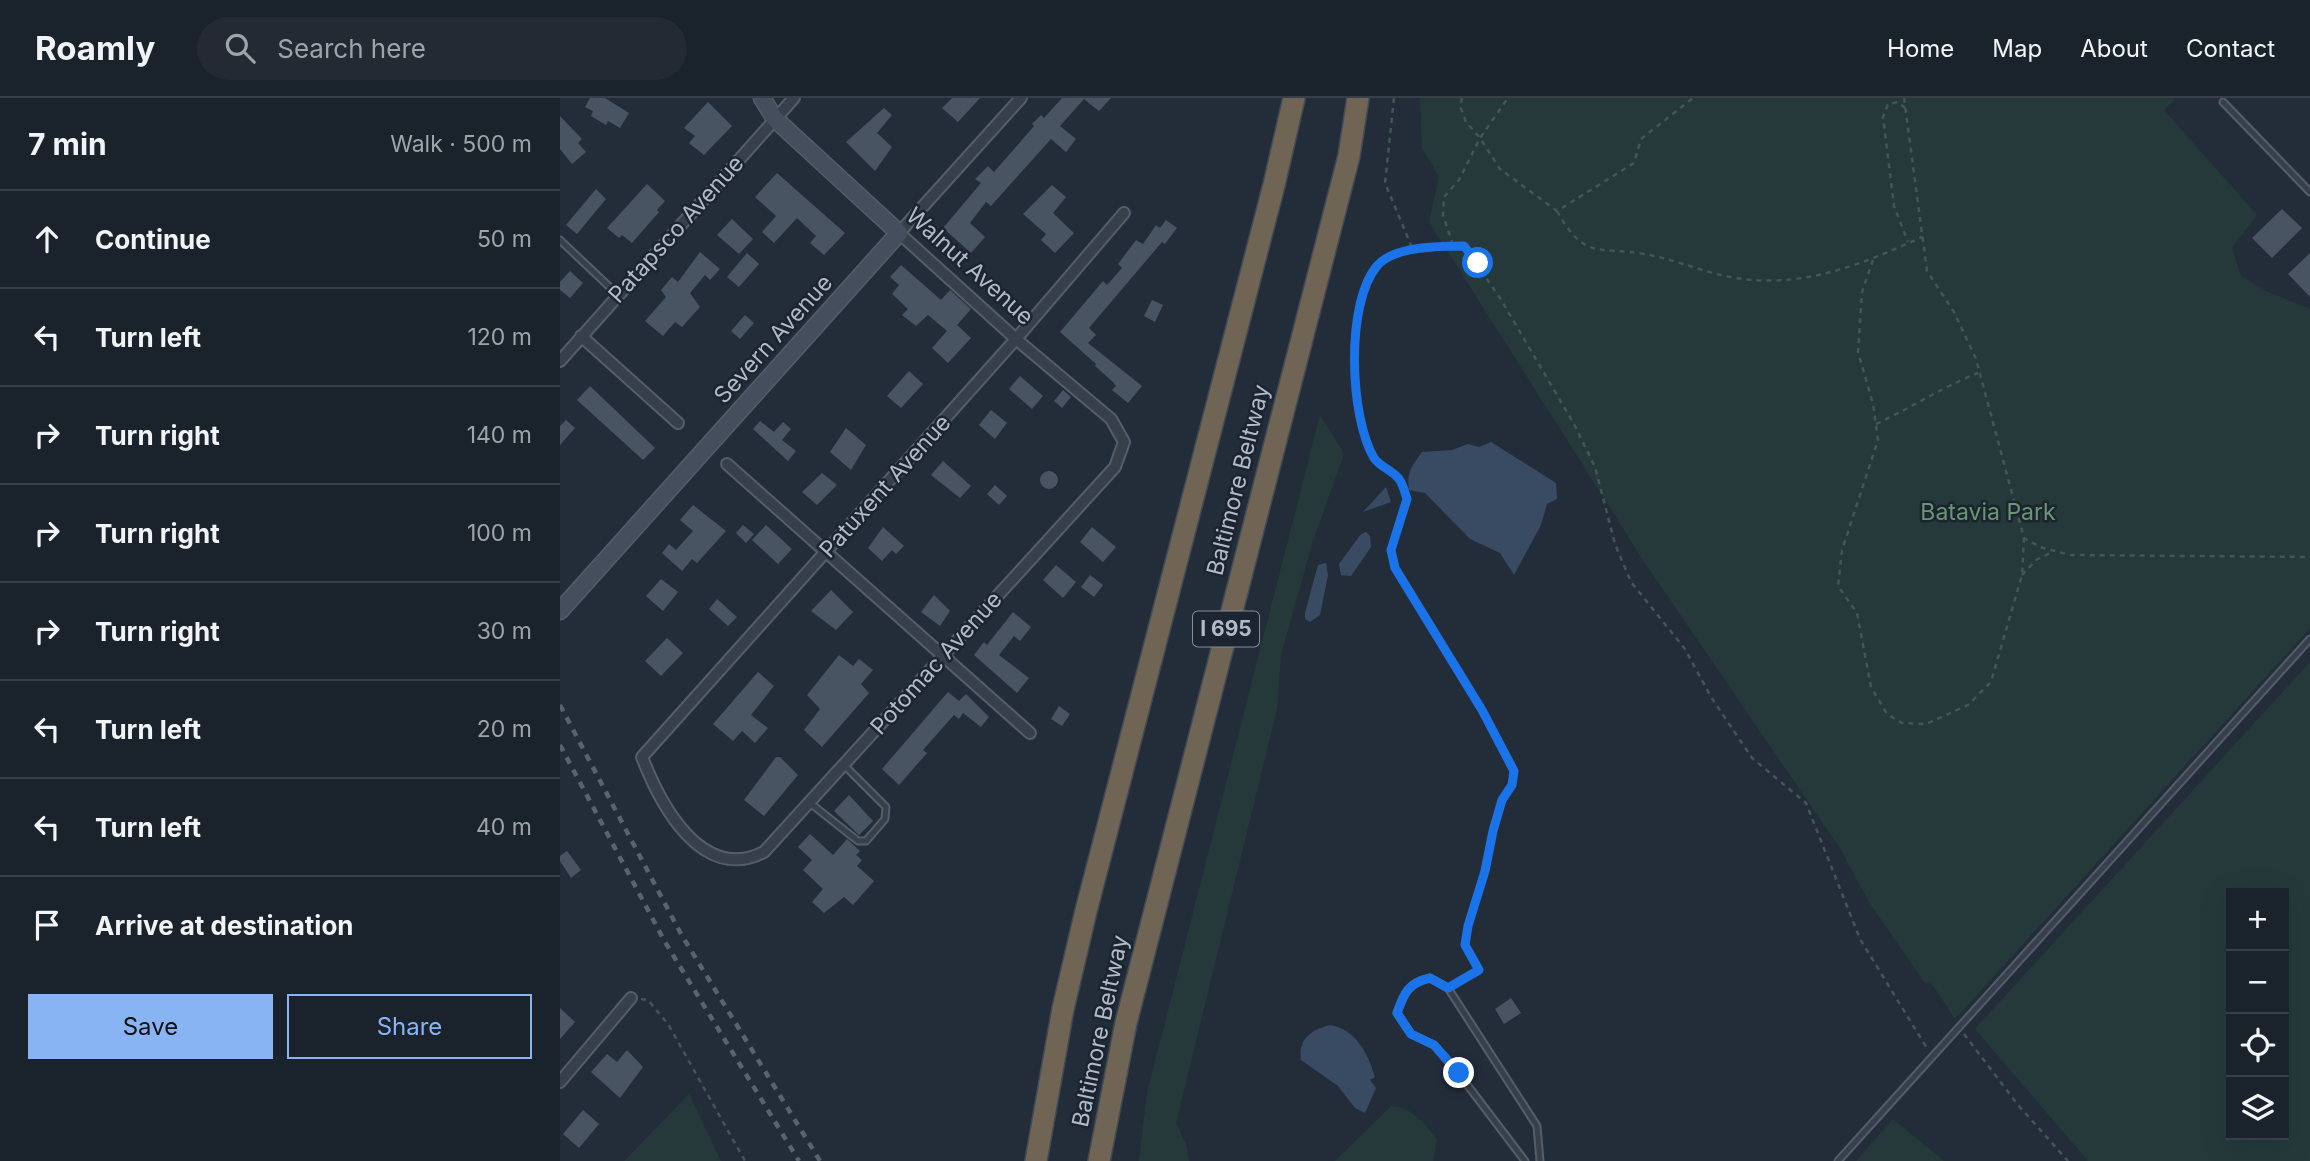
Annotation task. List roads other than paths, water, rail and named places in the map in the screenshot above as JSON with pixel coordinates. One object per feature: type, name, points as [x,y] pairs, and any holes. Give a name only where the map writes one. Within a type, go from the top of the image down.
[{"type":"highway","name":"Baltimore Beltway","points":[[1036,1161],[1066,997],[1274,186],[1294,98]]},
{"type":"highway","name":"Baltimore Beltway","points":[[1099,1161],[1132,999],[1349,156],[1358,98]]},
{"type":"street","name":"Walnut Avenue","points":[[762,98],[775,119],[1016,339],[1111,419],[1121,434],[1123,451]]},
{"type":"street","name":"Patapsco Avenue","points":[[560,361],[794,98]]},
{"type":"street","name":"Severn Avenue","points":[[564,606],[1021,98]]},
{"type":"street","name":"Patuxent Avenue","points":[[738,860],[710,853],[685,833],[657,793],[642,757],[1016,339],[1124,214]]},
{"type":"street","points":[[581,336],[678,423]]},
{"type":"street","name":"Potomac Avenue","points":[[738,860],[764,852],[1115,467],[1123,451]]},
{"type":"street","points":[[726,464],[1030,733]]},
{"type":"street","points":[[560,1082],[631,998]]},
{"type":"lane","points":[[2223,102],[2310,192]]},
{"type":"lane","points":[[560,240],[617,294]]},
{"type":"lane","points":[[1838,1161],[1931,1055],[2310,639]]},
{"type":"lane","points":[[810,803],[858,841],[866,841],[885,819],[886,807],[844,765]]},
{"type":"lane","points":[[1525,1161],[1459,1073],[1434,1045],[1411,1034],[1397,1013],[1405,991],[1414,982],[1430,978],[1448,988],[1537,1126],[1540,1161]]},
{"type":"water","points":[[1491,442],[1556,483],[1557,499],[1547,504],[1541,525],[1514,575],[1500,553],[1470,539],[1425,493],[1409,490],[1411,470],[1422,452],[1452,450],[1468,444],[1479,447]]},
{"type":"water","points":[[1386,487],[1391,502],[1363,512]]},
{"type":"water","points":[[1366,532],[1370,536],[1371,547],[1351,576],[1341,575],[1339,564],[1361,534]]},
{"type":"water","points":[[1326,563],[1328,575],[1320,615],[1310,622],[1305,619],[1305,613],[1318,565]]},
{"type":"water","points":[[1330,1025],[1339,1027],[1354,1037],[1365,1051],[1372,1068],[1375,1077],[1370,1080],[1376,1088],[1365,1113],[1355,1108],[1338,1086],[1301,1060],[1302,1046],[1307,1036]]},
{"type":"railway","points":[[560,705],[681,934],[820,1161]]},
{"type":"railway","points":[[560,745],[665,942],[799,1161]]},
{"type":"park label","name":"Batavia Park","points":[[1988,512]]}]
